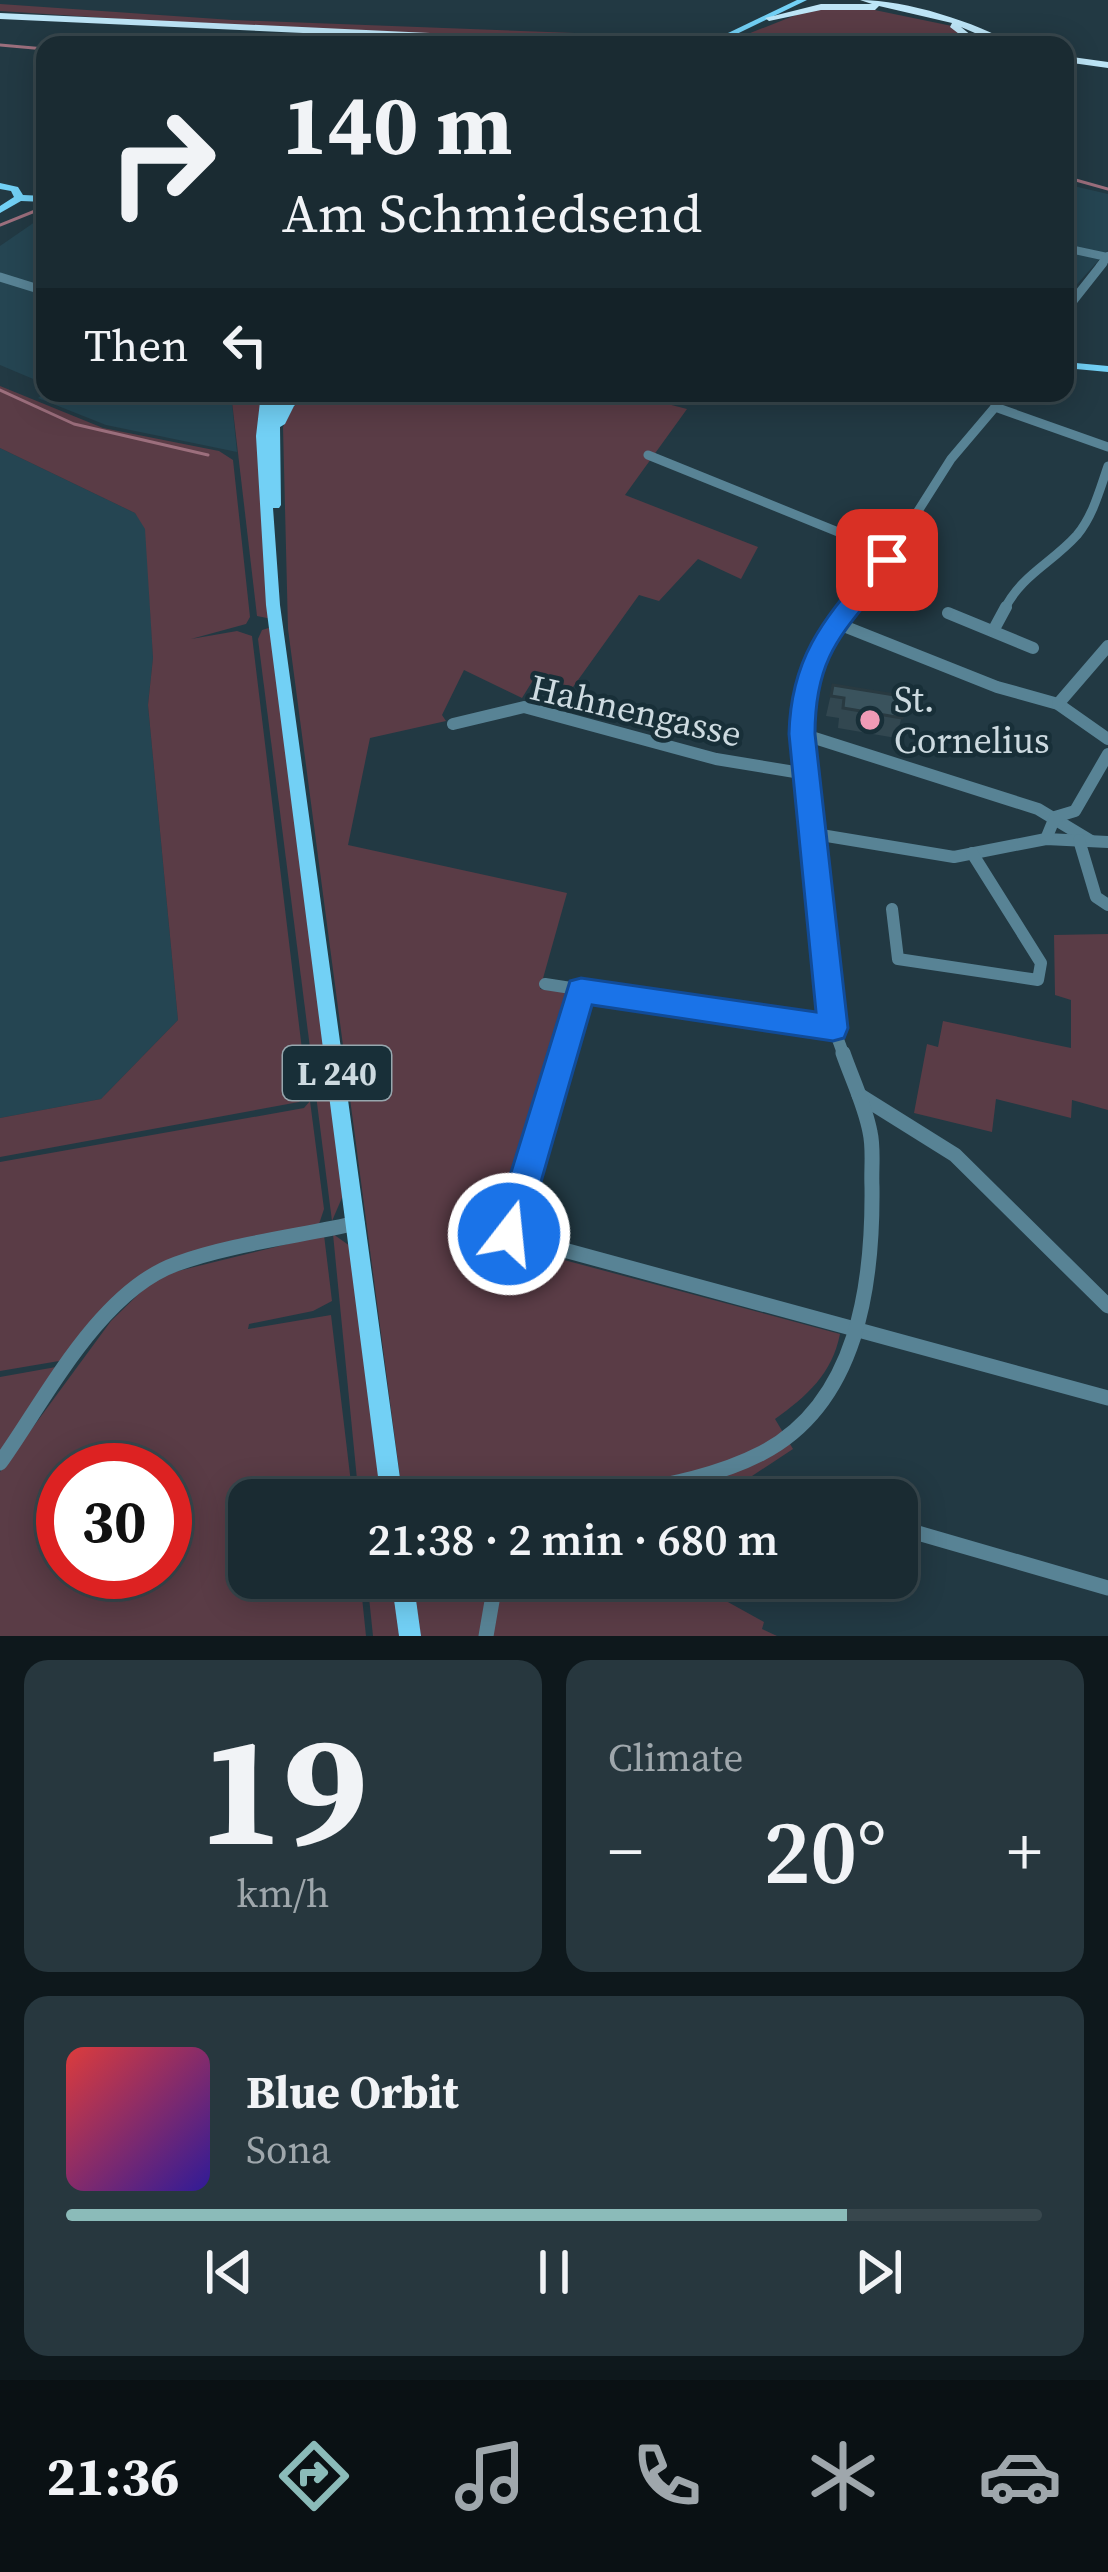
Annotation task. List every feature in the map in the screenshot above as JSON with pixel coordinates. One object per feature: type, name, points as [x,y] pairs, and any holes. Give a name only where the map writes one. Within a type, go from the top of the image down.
[{"type":"highway","points":[[847,0],[954,25],[968,36]]},
{"type":"highway","points":[[864,0],[953,20],[989,36]]},
{"type":"highway","points":[[769,18],[821,7],[879,7]]},
{"type":"highway","points":[[0,18],[320,36]]},
{"type":"highway","points":[[0,18],[414,36]]},
{"type":"highway","points":[[1074,65],[1108,68]]},
{"type":"main road","points":[[727,36],[803,0]]},
{"type":"main road","points":[[0,186],[15,189],[19,198]]},
{"type":"main road","points":[[0,210],[19,198],[36,199]]},
{"type":"main road","points":[[1074,366],[1108,369]]},
{"type":"main road","name":"L 240","points":[[266,402],[262,436],[277,604],[389,1479]]},
{"type":"main road","name":"L 240","points":[[277,604],[273,438],[278,402]]},
{"type":"main road","points":[[273,438],[293,402]]},
{"type":"main road","points":[[405,1599],[410,1636]]},
{"type":"street","points":[[1074,250],[1107,257],[1074,299]]},
{"type":"street","points":[[0,278],[36,288]]},
{"type":"street","points":[[691,1479],[764,1452],[804,1423],[833,1389],[857,1330],[874,1193],[871,1132],[833,1028],[802,734],[807,674],[822,639],[890,553],[951,458],[999,402]]},
{"type":"street","points":[[995,407],[1108,447]]},
{"type":"street","points":[[648,455],[890,553]]},
{"type":"street","points":[[993,631],[1016,586],[1067,546],[1087,521],[1108,466]]},
{"type":"street","points":[[948,613],[1033,648]]},
{"type":"street","points":[[836,622],[997,687],[1058,704],[1108,739]]},
{"type":"street","points":[[1058,704],[1108,646]]},
{"type":"street","name":"Hahnengasse","points":[[453,724],[524,707],[716,759],[807,774]]},
{"type":"street","points":[[802,734],[972,785],[1055,817],[1085,841],[1096,897],[1108,905]]},
{"type":"street","points":[[1055,817],[1076,811],[1108,754]]},
{"type":"street","points":[[1046,839],[1055,817]]},
{"type":"street","points":[[815,834],[934,856],[1046,839],[1108,842]]},
{"type":"street","points":[[892,909],[895,958],[1017,980],[1042,976],[1041,963],[972,853]]},
{"type":"street","points":[[545,984],[833,1028]]},
{"type":"street","points":[[581,991],[509,1234],[1108,1398]]},
{"type":"street","points":[[858,1095],[955,1155],[1108,1306]]},
{"type":"street","points":[[0,1463],[97,1328],[152,1275],[192,1260],[357,1223]]},
{"type":"street","points":[[918,1532],[1108,1588]]},
{"type":"street","points":[[486,1636],[492,1599]]},
{"type":"shaded area","points":[[0,4],[232,20],[655,36],[494,36],[0,11]]},
{"type":"shaded area","points":[[860,7],[952,26],[964,34],[743,36],[811,9]]},
{"type":"shaded area","points":[[1074,186],[1108,194],[1108,250],[1074,287]]},
{"type":"shaded area","points":[[36,221],[36,380],[0,365],[0,246]]},
{"type":"shaded area","points":[[0,386],[103,428],[219,451],[233,460],[250,617],[246,624],[191,639],[237,631],[252,636],[307,1091],[299,1102],[0,1157],[0,1118],[101,1099],[178,1020],[148,705],[153,658],[145,529],[135,513],[0,448]]},
{"type":"shaded area","points":[[48,402],[232,402],[237,452],[106,425]]},
{"type":"shaded area","points":[[232,402],[262,402],[272,619],[257,616]]},
{"type":"shaded area","points":[[298,402],[660,402],[687,409],[625,495],[758,547],[741,579],[698,559],[659,601],[639,595],[573,687],[535,677],[522,698],[464,670],[442,715],[446,721],[370,738],[348,845],[567,893],[540,989],[572,993],[501,1243],[840,1334],[831,1361],[816,1383],[775,1419],[793,1449],[751,1479],[400,1479],[288,629],[283,427]]},
{"type":"shaded area","points":[[0,448],[135,513],[146,528],[153,658],[148,705],[178,1020],[101,1099],[0,1118]]},
{"type":"shaded area","points":[[275,626],[344,1193],[332,1221],[258,639],[262,630]]},
{"type":"shaded area","points":[[1108,934],[1108,1110],[1072,1100],[1071,1118],[996,1099],[992,1132],[914,1113],[927,1044],[938,1047],[943,1021],[1071,1048],[1071,1000],[1055,995],[1054,935]]},
{"type":"shaded area","points":[[310,1101],[324,1209],[319,1224],[145,1273],[0,1455],[0,1377],[56,1367],[59,1361],[0,1371],[0,1162],[304,1108]]},
{"type":"shaded area","points":[[333,1234],[350,1246],[380,1479],[357,1479]]},
{"type":"shaded area","points":[[324,1235],[332,1301],[313,1311],[249,1324],[248,1329],[331,1315],[351,1479],[228,1479],[228,1599],[362,1599],[366,1636],[0,1636],[0,1472],[111,1321],[150,1283],[174,1272]]},
{"type":"shaded area","points":[[369,1599],[396,1599],[400,1636],[373,1636]]},
{"type":"shaded area","points":[[416,1599],[722,1599],[764,1622],[762,1629],[777,1636],[420,1636]]},
{"type":"building","points":[[833,685],[907,697],[902,718],[843,708],[844,698],[831,696]]},
{"type":"waterway","points":[[0,45],[36,48]]},
{"type":"waterway","points":[[1074,180],[1108,189]]},
{"type":"waterway","points":[[0,225],[36,211]]},
{"type":"waterway","points":[[0,390],[74,424],[208,455]]},
{"type":"place","name":"St. Cornelius","points":[[870,720]]},
{"type":"route","points":[[509,1234],[581,991],[833,1028],[802,734],[802,694],[822,639],[887,560]]}]
